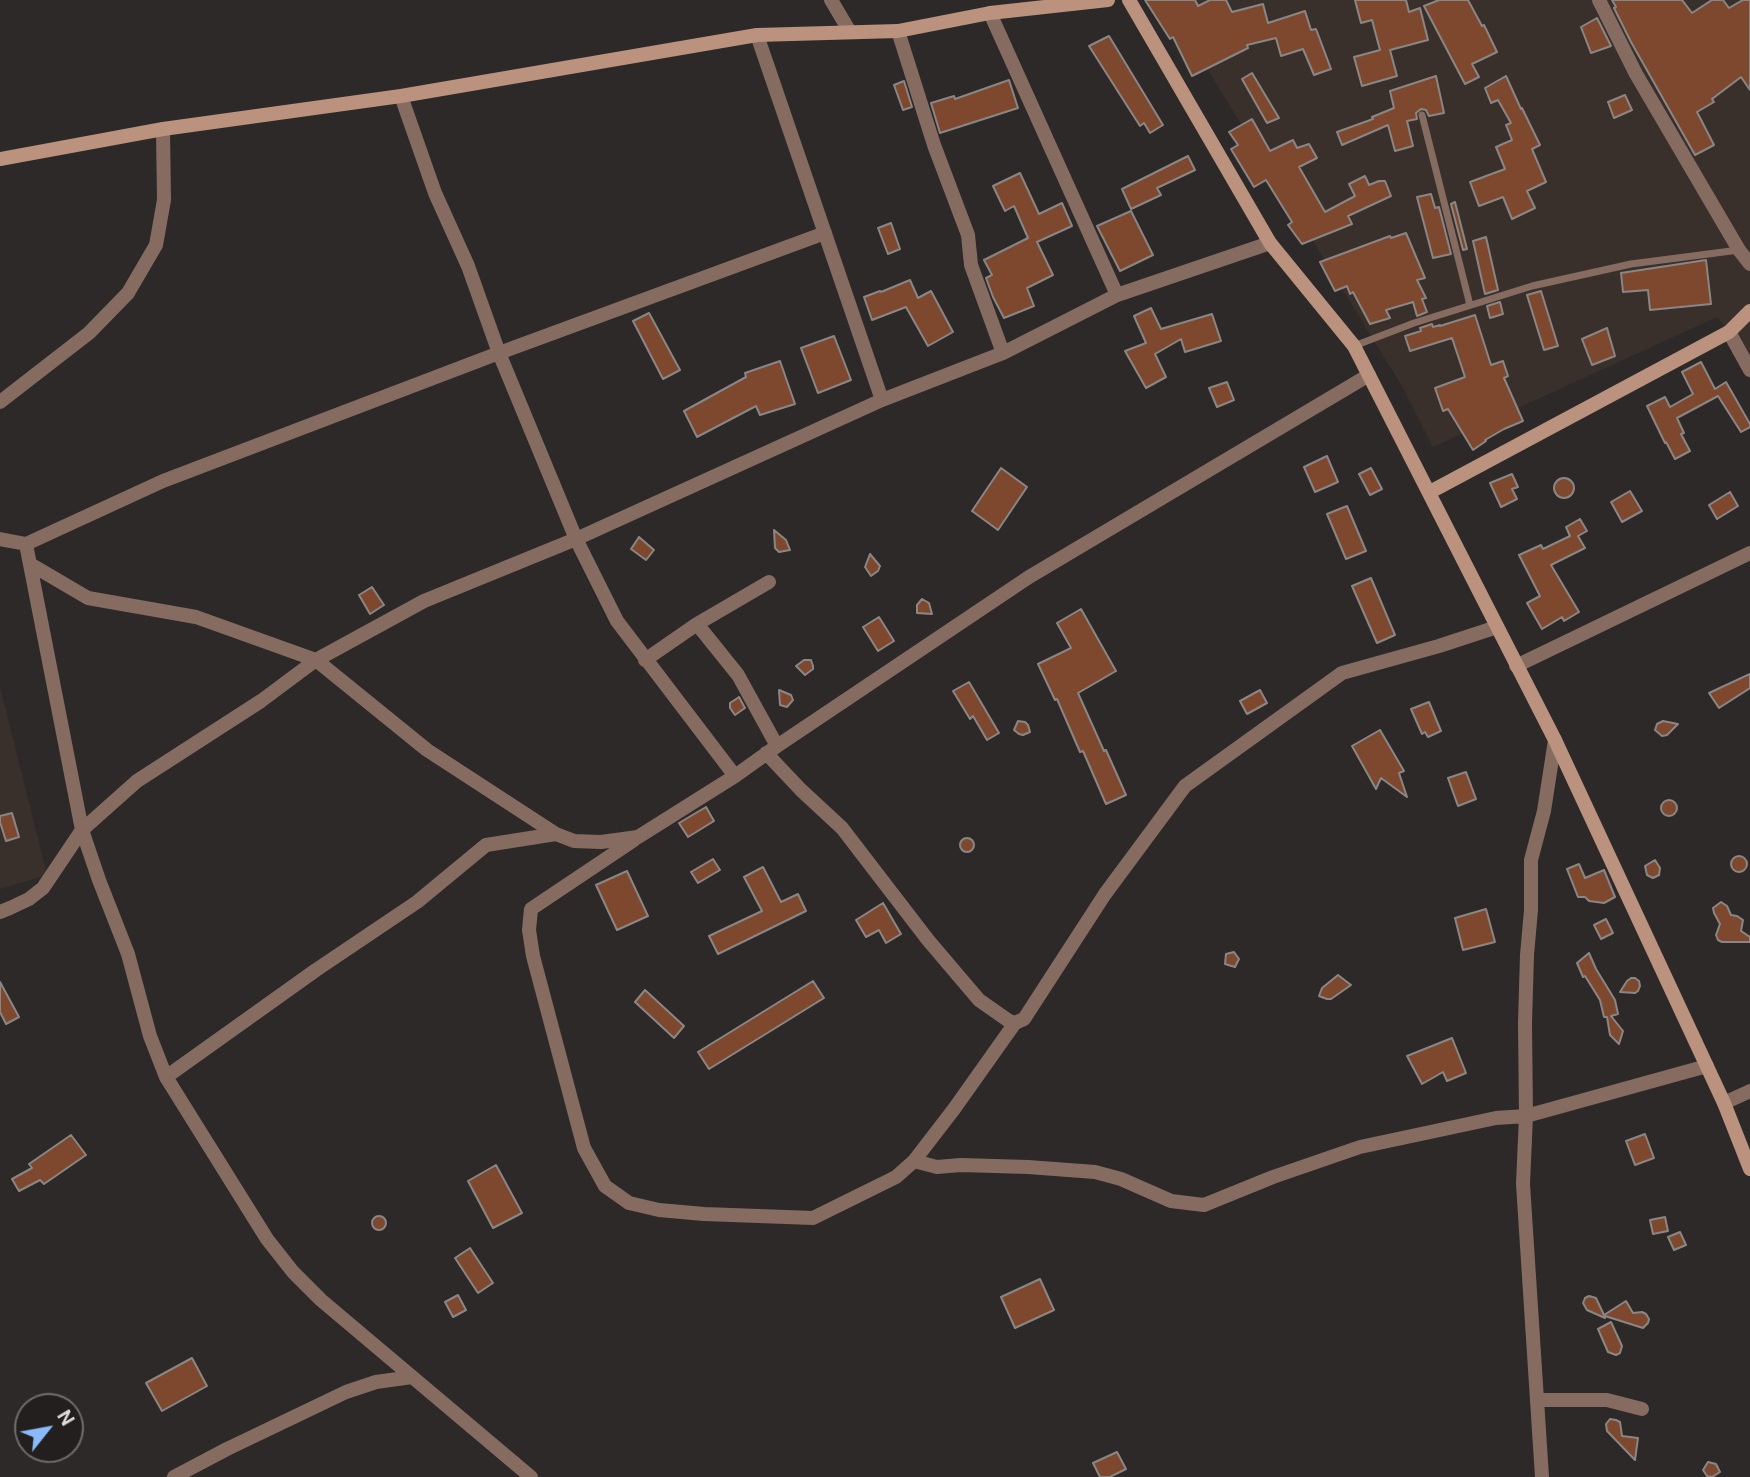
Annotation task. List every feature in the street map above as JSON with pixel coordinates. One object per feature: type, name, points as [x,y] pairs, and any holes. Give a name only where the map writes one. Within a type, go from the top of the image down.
[{"type":"main road","points":[[0,159],[163,129],[401,96],[757,34],[898,31],[990,13],[1108,0]]},
{"type":"main road","points":[[1129,0],[1270,243],[1354,346],[1369,374],[1555,740],[1724,1103],[1750,1169]]},
{"type":"main road","points":[[1430,492],[1729,332],[1750,311]]},
{"type":"street","points":[[831,0],[850,32]]},
{"type":"street","points":[[1599,0],[1636,74],[1739,250],[1750,264]]},
{"type":"street","points":[[990,13],[1117,295]]},
{"type":"street","points":[[898,31],[934,145],[968,235],[971,265],[1003,353]]},
{"type":"street","points":[[757,34],[882,400]]},
{"type":"street","points":[[401,96],[435,193],[468,266],[499,353],[576,539],[617,621],[735,776]]},
{"type":"street","points":[[0,402],[89,334],[128,293],[156,245],[164,200],[163,129]]},
{"type":"street","points":[[0,539],[26,544],[163,481],[825,233]]},
{"type":"street","points":[[0,912],[29,899],[43,888],[82,830],[136,781],[261,701],[316,660],[424,601],[576,539],[882,400],[1003,353],[1117,295],[1270,243]]},
{"type":"street","points":[[1729,332],[1750,370]]},
{"type":"street","points":[[1369,374],[1029,577],[735,776],[531,909],[529,930],[533,956],[584,1148],[605,1186],[629,1203],[659,1210],[813,1218],[896,1177],[914,1161],[1015,1023],[1024,1019],[1105,894],[1185,786],[1342,673],[1497,627]]},
{"type":"street","points":[[26,544],[82,830],[128,954],[150,1036],[166,1077],[267,1239],[293,1272],[321,1300],[531,1477]]},
{"type":"street","points":[[1516,666],[1750,554]]},
{"type":"street","points":[[30,564],[88,598],[196,617],[316,660],[427,750],[556,834],[574,841],[601,842],[638,837]]},
{"type":"street","points":[[645,660],[697,624],[769,582]]},
{"type":"street","points":[[697,624],[738,675],[771,750],[801,790],[842,828],[928,940],[979,1000],[1015,1023]]},
{"type":"street","points":[[1542,1477],[1523,1184],[1526,1116],[1525,1023],[1531,860],[1544,811],[1555,740]]},
{"type":"street","points":[[166,1077],[417,902],[486,845],[556,834]]},
{"type":"street","points":[[914,1161],[937,1167],[1028,1167],[1095,1172],[1121,1179],[1171,1201],[1204,1205],[1273,1177],[1360,1147],[1496,1118],[1526,1116],[1707,1066]]},
{"type":"street","points":[[1724,1103],[1750,1091]]},
{"type":"street","points":[[174,1477],[346,1392],[376,1382],[412,1377]]},
{"type":"street","points":[[1538,1400],[1607,1400],[1642,1409]]},
{"type":"lane","points":[[1422,116],[1470,305]]},
{"type":"lane","points":[[1354,346],[1414,323],[1532,286],[1631,264],[1739,250]]},
{"type":"shaded area","points":[[1165,0],[1750,0],[1750,363],[1717,317],[1433,447],[1403,388]]},
{"type":"shaded area","points":[[0,687],[47,875],[0,889]]},
{"type":"building","points":[[1145,0],[1195,0],[1198,6],[1210,0],[1226,0],[1232,12],[1263,4],[1268,23],[1305,11],[1311,30],[1316,29],[1331,69],[1314,75],[1303,49],[1281,56],[1276,38],[1247,45],[1248,48],[1192,76],[1173,37],[1170,39]]},
{"type":"building","points":[[1355,0],[1406,0],[1409,12],[1420,8],[1428,40],[1390,50],[1397,76],[1362,86],[1354,57],[1380,50],[1372,20],[1361,23]]},
{"type":"building","points":[[1439,0],[1468,0],[1497,52],[1472,64],[1479,77],[1465,84],[1424,6]]},
{"type":"building","points":[[1612,0],[1682,0],[1692,13],[1712,0],[1723,0],[1729,8],[1743,0],[1750,0],[1750,90],[1741,77],[1712,99],[1714,102],[1697,112],[1714,145],[1695,155],[1631,42]]},
{"type":"building","points":[[1597,18],[1611,46],[1591,53],[1581,27]]},
{"type":"building","points":[[1109,36],[1163,125],[1150,133],[1144,123],[1140,126],[1089,46]]},
{"type":"building","points":[[1252,73],[1279,118],[1267,123],[1242,79]]},
{"type":"building","points":[[1436,76],[1444,113],[1429,116],[1426,110],[1421,109],[1416,113],[1417,119],[1407,121],[1413,146],[1395,151],[1388,125],[1342,145],[1337,132],[1394,108],[1390,91]]},
{"type":"building","points":[[1506,76],[1540,145],[1532,149],[1546,182],[1527,191],[1535,208],[1512,219],[1503,197],[1479,206],[1470,182],[1505,169],[1496,147],[1512,140],[1506,125],[1511,123],[1498,100],[1491,103],[1485,88]]},
{"type":"building","points":[[1009,80],[1018,108],[940,133],[931,103],[954,96],[955,99]]},
{"type":"building","points":[[904,81],[912,107],[903,110],[894,85]]},
{"type":"building","points":[[1625,95],[1632,110],[1614,118],[1608,102]]},
{"type":"building","points":[[1252,119],[1270,151],[1293,140],[1297,148],[1309,144],[1317,158],[1299,167],[1325,212],[1355,196],[1349,184],[1365,176],[1369,185],[1385,181],[1391,196],[1348,216],[1352,224],[1302,244],[1288,225],[1292,222],[1266,180],[1254,187],[1231,149],[1238,145],[1229,132]]},
{"type":"building","points":[[1188,156],[1195,170],[1157,188],[1161,195],[1131,209],[1122,189]]},
{"type":"building","points":[[1020,173],[1039,214],[1062,203],[1072,226],[1037,242],[1053,275],[1027,288],[1034,306],[1004,318],[986,278],[992,275],[984,260],[1028,238],[1014,206],[1005,211],[993,186]]},
{"type":"building","points":[[1431,194],[1435,208],[1439,207],[1451,254],[1433,258],[1417,197]]},
{"type":"building","points":[[1455,202],[1467,249],[1463,250],[1451,204]]},
{"type":"building","points":[[1131,211],[1153,255],[1120,271],[1097,226]]},
{"type":"building","points":[[891,223],[900,249],[888,254],[878,228]]},
{"type":"building","points":[[1406,233],[1425,278],[1417,280],[1426,298],[1422,299],[1427,312],[1417,316],[1413,302],[1386,310],[1390,318],[1370,324],[1353,292],[1350,294],[1347,286],[1335,291],[1320,262],[1390,236],[1391,238]]},
{"type":"building","points":[[1486,237],[1498,290],[1485,294],[1473,241]]},
{"type":"building","points":[[1706,260],[1711,304],[1650,310],[1648,290],[1623,292],[1621,273]]},
{"type":"building","points":[[910,280],[918,298],[931,291],[953,332],[928,346],[906,307],[872,320],[864,297]]},
{"type":"building","points":[[1541,291],[1558,346],[1544,350],[1527,295]]},
{"type":"building","points":[[1500,302],[1503,314],[1490,318],[1487,306]]},
{"type":"building","points":[[1151,308],[1161,329],[1212,314],[1221,341],[1185,352],[1181,339],[1155,354],[1166,377],[1146,388],[1125,351],[1146,343],[1134,316]]},
{"type":"building","points":[[649,313],[680,370],[663,379],[633,321]]},
{"type":"building","points":[[1475,315],[1491,365],[1503,361],[1508,376],[1504,378],[1523,421],[1485,440],[1473,450],[1448,409],[1443,411],[1435,388],[1465,377],[1452,338],[1410,351],[1405,336],[1432,324],[1433,327],[1440,326]]},
{"type":"building","points":[[1607,328],[1615,356],[1592,365],[1582,339]]},
{"type":"building","points":[[834,336],[851,380],[818,393],[801,348]]},
{"type":"building","points":[[780,361],[795,404],[760,415],[756,406],[697,437],[684,411],[746,377],[745,373]]},
{"type":"building","points":[[1701,362],[1715,389],[1726,382],[1750,427],[1741,432],[1718,396],[1677,418],[1684,433],[1681,434],[1690,451],[1675,459],[1647,406],[1665,397],[1670,407],[1693,394],[1682,372]]},
{"type":"building","points":[[1227,382],[1234,400],[1217,407],[1209,388]]},
{"type":"building","points":[[1327,456],[1338,482],[1315,492],[1304,467]]},
{"type":"building","points":[[1001,468],[1027,487],[998,530],[972,511]]},
{"type":"building","points":[[1371,468],[1382,489],[1370,495],[1359,474]]},
{"type":"building","points":[[1512,474],[1518,487],[1512,489],[1517,499],[1501,507],[1490,483]]},
{"type":"building","points":[[1564,478],[1571,481],[1574,488],[1571,495],[1564,498],[1557,495],[1554,488],[1557,481]]},
{"type":"building","points":[[1630,491],[1642,511],[1622,522],[1611,502]]},
{"type":"building","points":[[1730,492],[1738,506],[1717,519],[1709,505]]},
{"type":"building","points":[[1347,506],[1366,551],[1346,559],[1327,514]]},
{"type":"building","points":[[1580,519],[1587,531],[1578,536],[1585,548],[1551,565],[1579,612],[1564,621],[1562,617],[1542,629],[1527,603],[1540,596],[1519,555],[1541,545],[1543,549],[1570,536],[1566,527]]},
{"type":"building","points":[[774,530],[786,540],[790,550],[779,552],[775,548]]},
{"type":"building","points":[[639,537],[654,550],[646,560],[631,549]]},
{"type":"building","points":[[870,554],[880,566],[871,576],[865,567]]},
{"type":"building","points":[[1371,578],[1395,635],[1377,643],[1352,586]]},
{"type":"building","points":[[372,587],[384,605],[370,614],[359,595]]},
{"type":"building","points":[[922,599],[929,603],[932,614],[917,613],[917,605]]},
{"type":"building","points":[[1081,609],[1116,671],[1078,693],[1126,795],[1106,804],[1083,751],[1080,752],[1038,664],[1071,648],[1057,623]]},
{"type":"building","points":[[879,617],[894,641],[878,651],[863,627]]},
{"type":"building","points":[[804,660],[811,660],[813,666],[805,675],[796,666]]},
{"type":"building","points":[[1750,674],[1750,688],[1719,708],[1709,693]]},
{"type":"building","points":[[969,682],[999,733],[987,740],[973,716],[970,719],[953,691]]},
{"type":"building","points":[[779,690],[791,695],[793,700],[787,707],[780,705]]},
{"type":"building","points":[[1260,690],[1267,703],[1247,714],[1240,701]]},
{"type":"building","points":[[739,697],[745,708],[735,715],[730,703]]},
{"type":"building","points":[[1429,702],[1441,731],[1428,737],[1425,732],[1422,734],[1411,709]]},
{"type":"building","points":[[1018,721],[1025,722],[1030,732],[1023,735],[1014,730]]},
{"type":"building","points":[[1663,721],[1678,724],[1667,735],[1662,736],[1655,730],[1657,724]]},
{"type":"building","points":[[1380,730],[1404,771],[1399,773],[1407,797],[1381,778],[1376,789],[1352,746]]},
{"type":"building","points":[[1466,772],[1476,799],[1458,806],[1448,778]]},
{"type":"building","points":[[1669,800],[1677,808],[1669,816],[1661,808]]},
{"type":"building","points":[[706,807],[714,821],[688,837],[679,823]]},
{"type":"building","points":[[12,813],[19,837],[6,841],[0,816]]},
{"type":"building","points":[[964,838],[970,838],[974,845],[970,852],[964,852],[960,848],[960,842]]},
{"type":"building","points":[[1739,856],[1747,864],[1739,872],[1731,864]]},
{"type":"building","points":[[713,859],[720,870],[698,883],[691,872]]},
{"type":"building","points":[[1655,860],[1660,868],[1659,875],[1653,878],[1647,875],[1645,866]]},
{"type":"building","points":[[1579,864],[1585,878],[1604,870],[1615,897],[1604,903],[1578,897],[1567,869]]},
{"type":"building","points":[[763,867],[781,902],[798,894],[806,911],[718,954],[709,936],[762,911],[744,877]]},
{"type":"building","points":[[627,871],[648,916],[617,930],[596,885]]},
{"type":"building","points":[[1721,902],[1727,906],[1731,915],[1743,920],[1741,931],[1750,937],[1750,942],[1718,940],[1716,935],[1720,924],[1713,908]]},
{"type":"building","points":[[883,903],[901,934],[886,943],[879,930],[866,937],[856,920]]},
{"type":"building","points":[[1486,909],[1495,942],[1463,950],[1455,918]]},
{"type":"building","points":[[1606,919],[1613,933],[1601,939],[1594,925]]},
{"type":"building","points":[[1234,952],[1239,959],[1235,967],[1225,964],[1226,954]]},
{"type":"building","points":[[1589,953],[1615,1000],[1618,1014],[1611,1016],[1623,1031],[1619,1044],[1610,1035],[1600,1000],[1585,976],[1583,977],[1577,963]]},
{"type":"building","points":[[1338,975],[1351,985],[1331,999],[1319,996],[1322,988]]},
{"type":"building","points":[[1631,978],[1639,981],[1638,991],[1620,992],[1627,981]]},
{"type":"building","points":[[813,981],[824,998],[709,1069],[698,1052]]},
{"type":"building","points":[[0,982],[19,1017],[6,1024],[0,1012]]},
{"type":"building","points":[[645,990],[684,1026],[674,1038],[635,1002]]},
{"type":"building","points":[[1452,1038],[1466,1073],[1447,1081],[1443,1072],[1422,1084],[1407,1056]]},
{"type":"building","points":[[1645,1134],[1654,1158],[1635,1165],[1626,1141]]},
{"type":"building","points":[[71,1135],[86,1155],[44,1184],[40,1180],[19,1191],[12,1179],[32,1168],[29,1164]]},
{"type":"building","points":[[496,1165],[522,1213],[493,1228],[468,1181]]},
{"type":"building","points":[[379,1216],[384,1218],[384,1228],[379,1230],[374,1228],[372,1223],[374,1218]]},
{"type":"building","points":[[1665,1217],[1668,1231],[1653,1234],[1650,1220]]},
{"type":"building","points":[[1680,1232],[1686,1245],[1674,1250],[1668,1237]]},
{"type":"building","points":[[470,1248],[493,1283],[478,1293],[455,1258]]},
{"type":"building","points":[[1040,1279],[1054,1310],[1015,1328],[1001,1297]]},
{"type":"building","points":[[458,1295],[466,1310],[453,1317],[445,1302]]},
{"type":"building","points":[[1589,1296],[1596,1298],[1604,1315],[1626,1301],[1633,1313],[1646,1314],[1648,1323],[1643,1328],[1605,1318],[1587,1310],[1583,1303]]},
{"type":"building","points":[[1611,1322],[1622,1346],[1620,1353],[1616,1355],[1608,1352],[1598,1329]]},
{"type":"building","points":[[192,1358],[207,1386],[162,1411],[146,1383]]},
{"type":"building","points":[[1610,1419],[1620,1422],[1622,1436],[1638,1438],[1635,1460],[1607,1431],[1606,1424]]},
{"type":"building","points":[[1117,1452],[1126,1469],[1110,1477],[1100,1477],[1093,1463]]},
{"type":"building","points":[[1708,1462],[1716,1464],[1720,1472],[1712,1477],[1707,1476],[1703,1470]]}]
